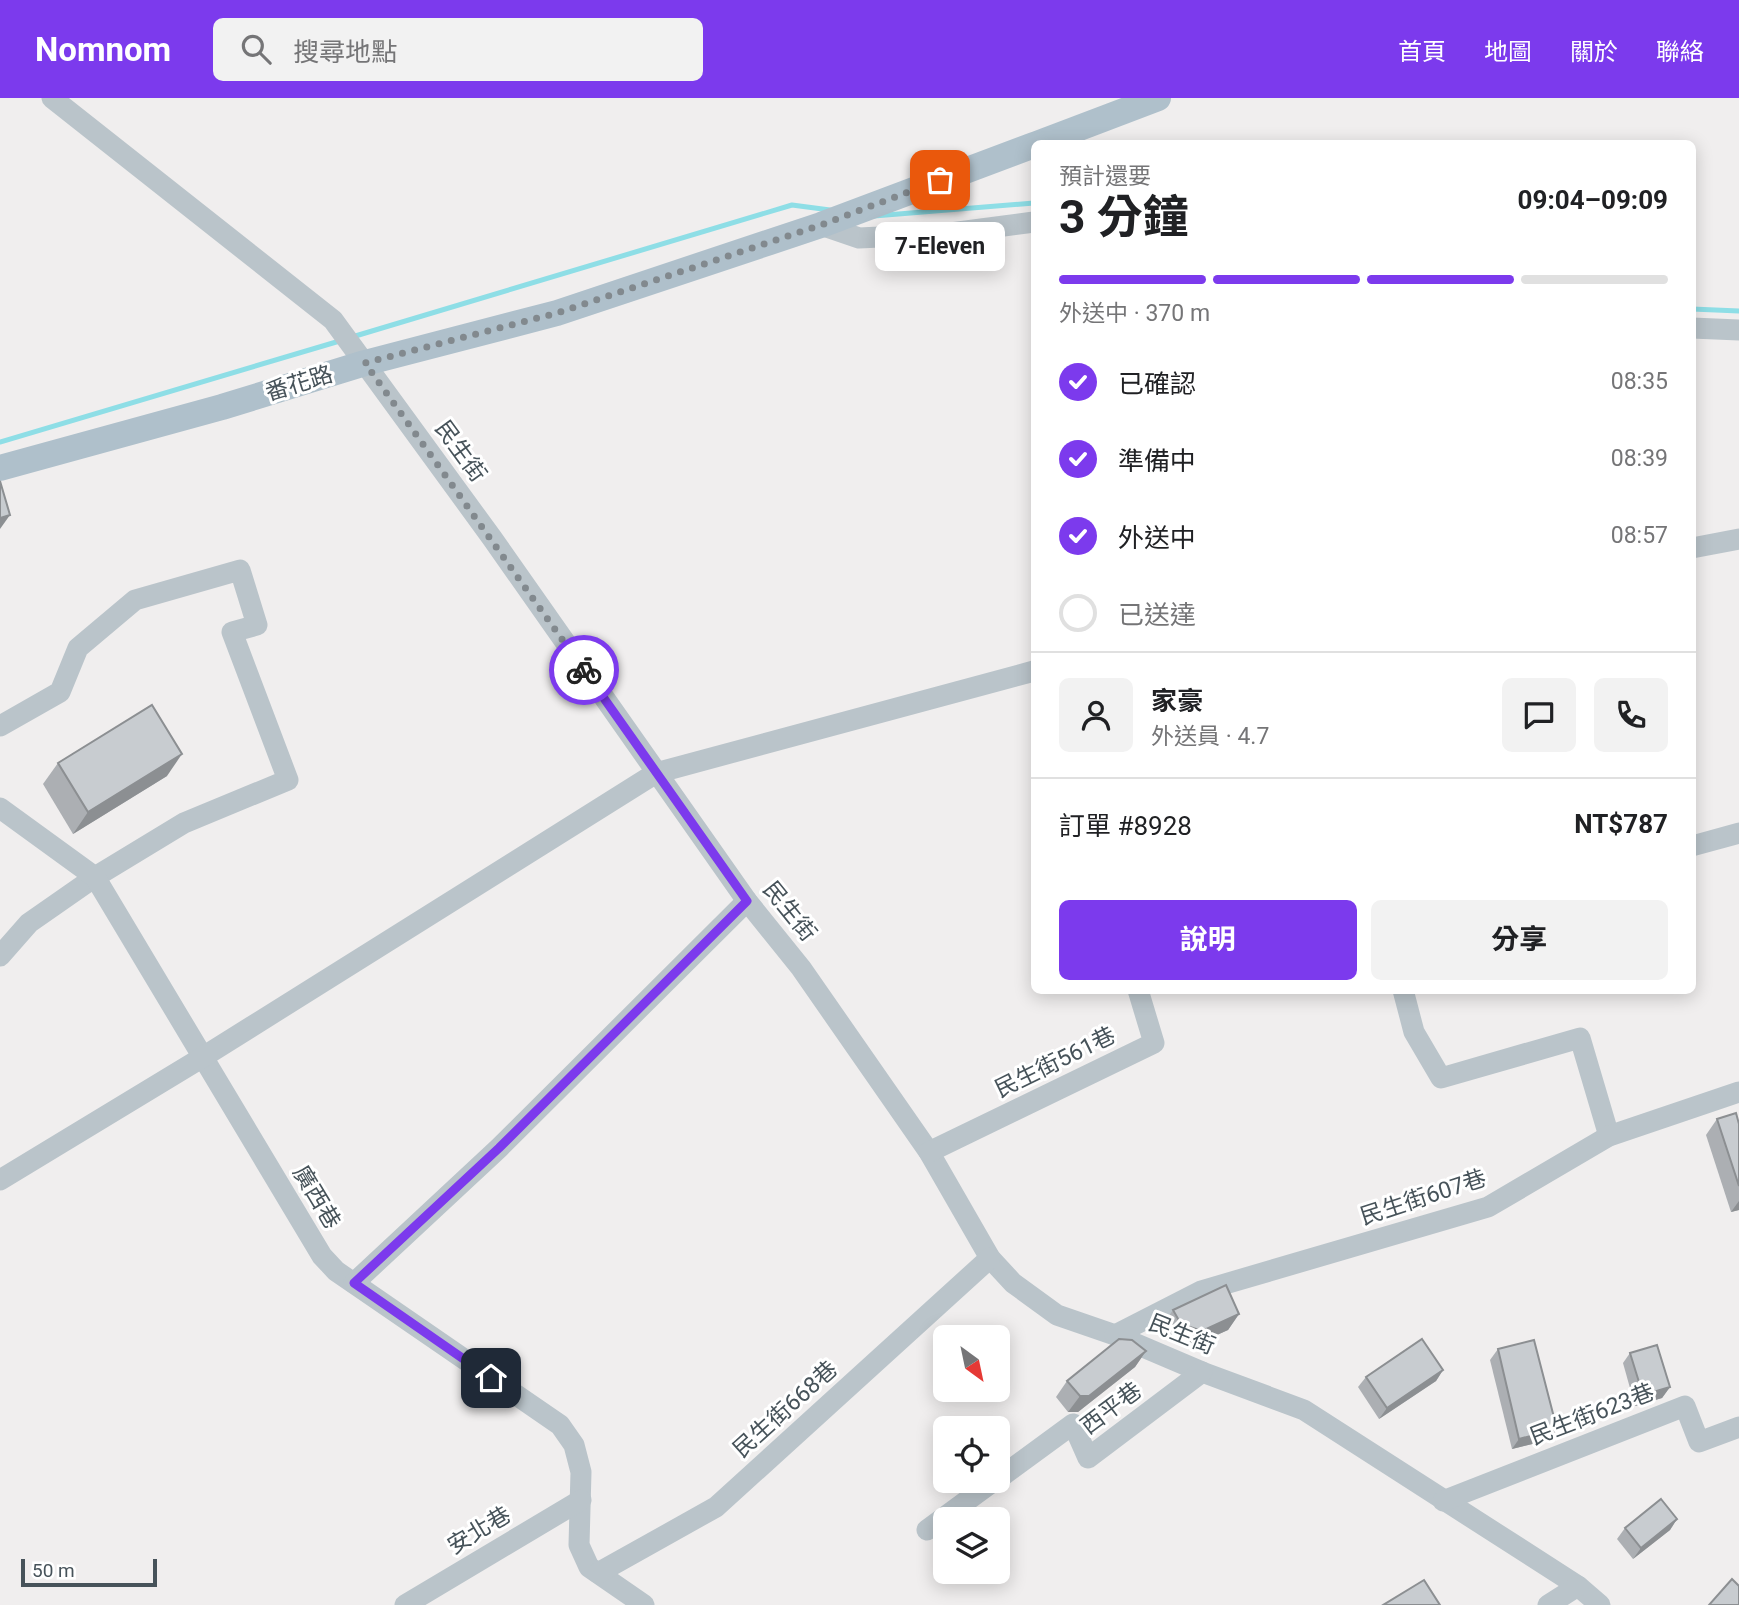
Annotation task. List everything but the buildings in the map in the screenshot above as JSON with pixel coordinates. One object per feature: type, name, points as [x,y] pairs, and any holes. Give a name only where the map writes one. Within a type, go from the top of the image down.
[{"type":"main road","name":"番花路","points":[[1047,140],[1158,98]]},
{"type":"main road","name":"番花路","points":[[0,468],[222,407],[365,363],[557,313],[821,225],[1031,146]]},
{"type":"street","name":"民生街","points":[[52,98],[333,320],[492,538],[747,901],[802,968],[929,1152],[990,1258],[1013,1283],[1057,1315],[1115,1335],[1202,1372],[1304,1410],[1578,1586],[1600,1605]]},
{"type":"street","points":[[821,225],[859,238],[943,234],[1031,222]]},
{"type":"street","points":[[1696,328],[1739,330]]},
{"type":"street","points":[[1696,547],[1739,539]]},
{"type":"street","points":[[0,726],[60,692],[78,648],[135,600],[240,570],[257,625],[232,632],[288,780],[184,823],[95,877],[29,923],[0,956]]},
{"type":"street","points":[[0,1180],[203,1057],[656,773],[1031,672]]},
{"type":"street","name":"廣西巷","points":[[1,811],[95,877],[322,1256],[336,1271],[560,1425],[574,1445],[581,1472],[579,1545],[589,1567],[598,1573]]},
{"type":"street","points":[[1696,845],[1739,833]]},
{"type":"street","points":[[354,1283],[499,1148],[747,901]]},
{"type":"street","name":"民生街561巷","points":[[929,1152],[1154,1043],[1139,994]]},
{"type":"street","points":[[1404,994],[1414,1032],[1441,1078],[1580,1038],[1609,1136]]},
{"type":"street","name":"民生街607巷","points":[[1115,1335],[1201,1291],[1488,1207],[1609,1136],[1739,1092]]},
{"type":"street","name":"民生街668巷","points":[[598,1573],[716,1507],[990,1258]]},
{"type":"street","name":"西平巷","points":[[1010,1470],[1073,1424],[1088,1458],[1202,1372]]},
{"type":"street","name":"民生街623巷","points":[[1443,1501],[1685,1406],[1699,1442],[1739,1427]]},
{"type":"street","name":"西平巷","points":[[927,1530],[978,1493]]},
{"type":"street","name":"安北巷","points":[[405,1605],[581,1500]]},
{"type":"street","points":[[598,1573],[644,1605]]},
{"type":"street","points":[[1548,1605],[1578,1586]]},
{"type":"waterway","points":[[874,216],[1031,203]]},
{"type":"waterway","points":[[352,337],[792,205],[830,210]]},
{"type":"waterway","points":[[1696,309],[1739,311]]},
{"type":"waterway","points":[[0,442],[343,340]]},
{"type":"way so far","points":[[584,670],[365,363],[557,313],[821,225],[940,180]]},
{"type":"place","name":"7-Eleven","points":[[940,180]]},
{"type":"route","points":[[491,1378],[354,1283],[499,1148],[747,901],[584,670]]}]
